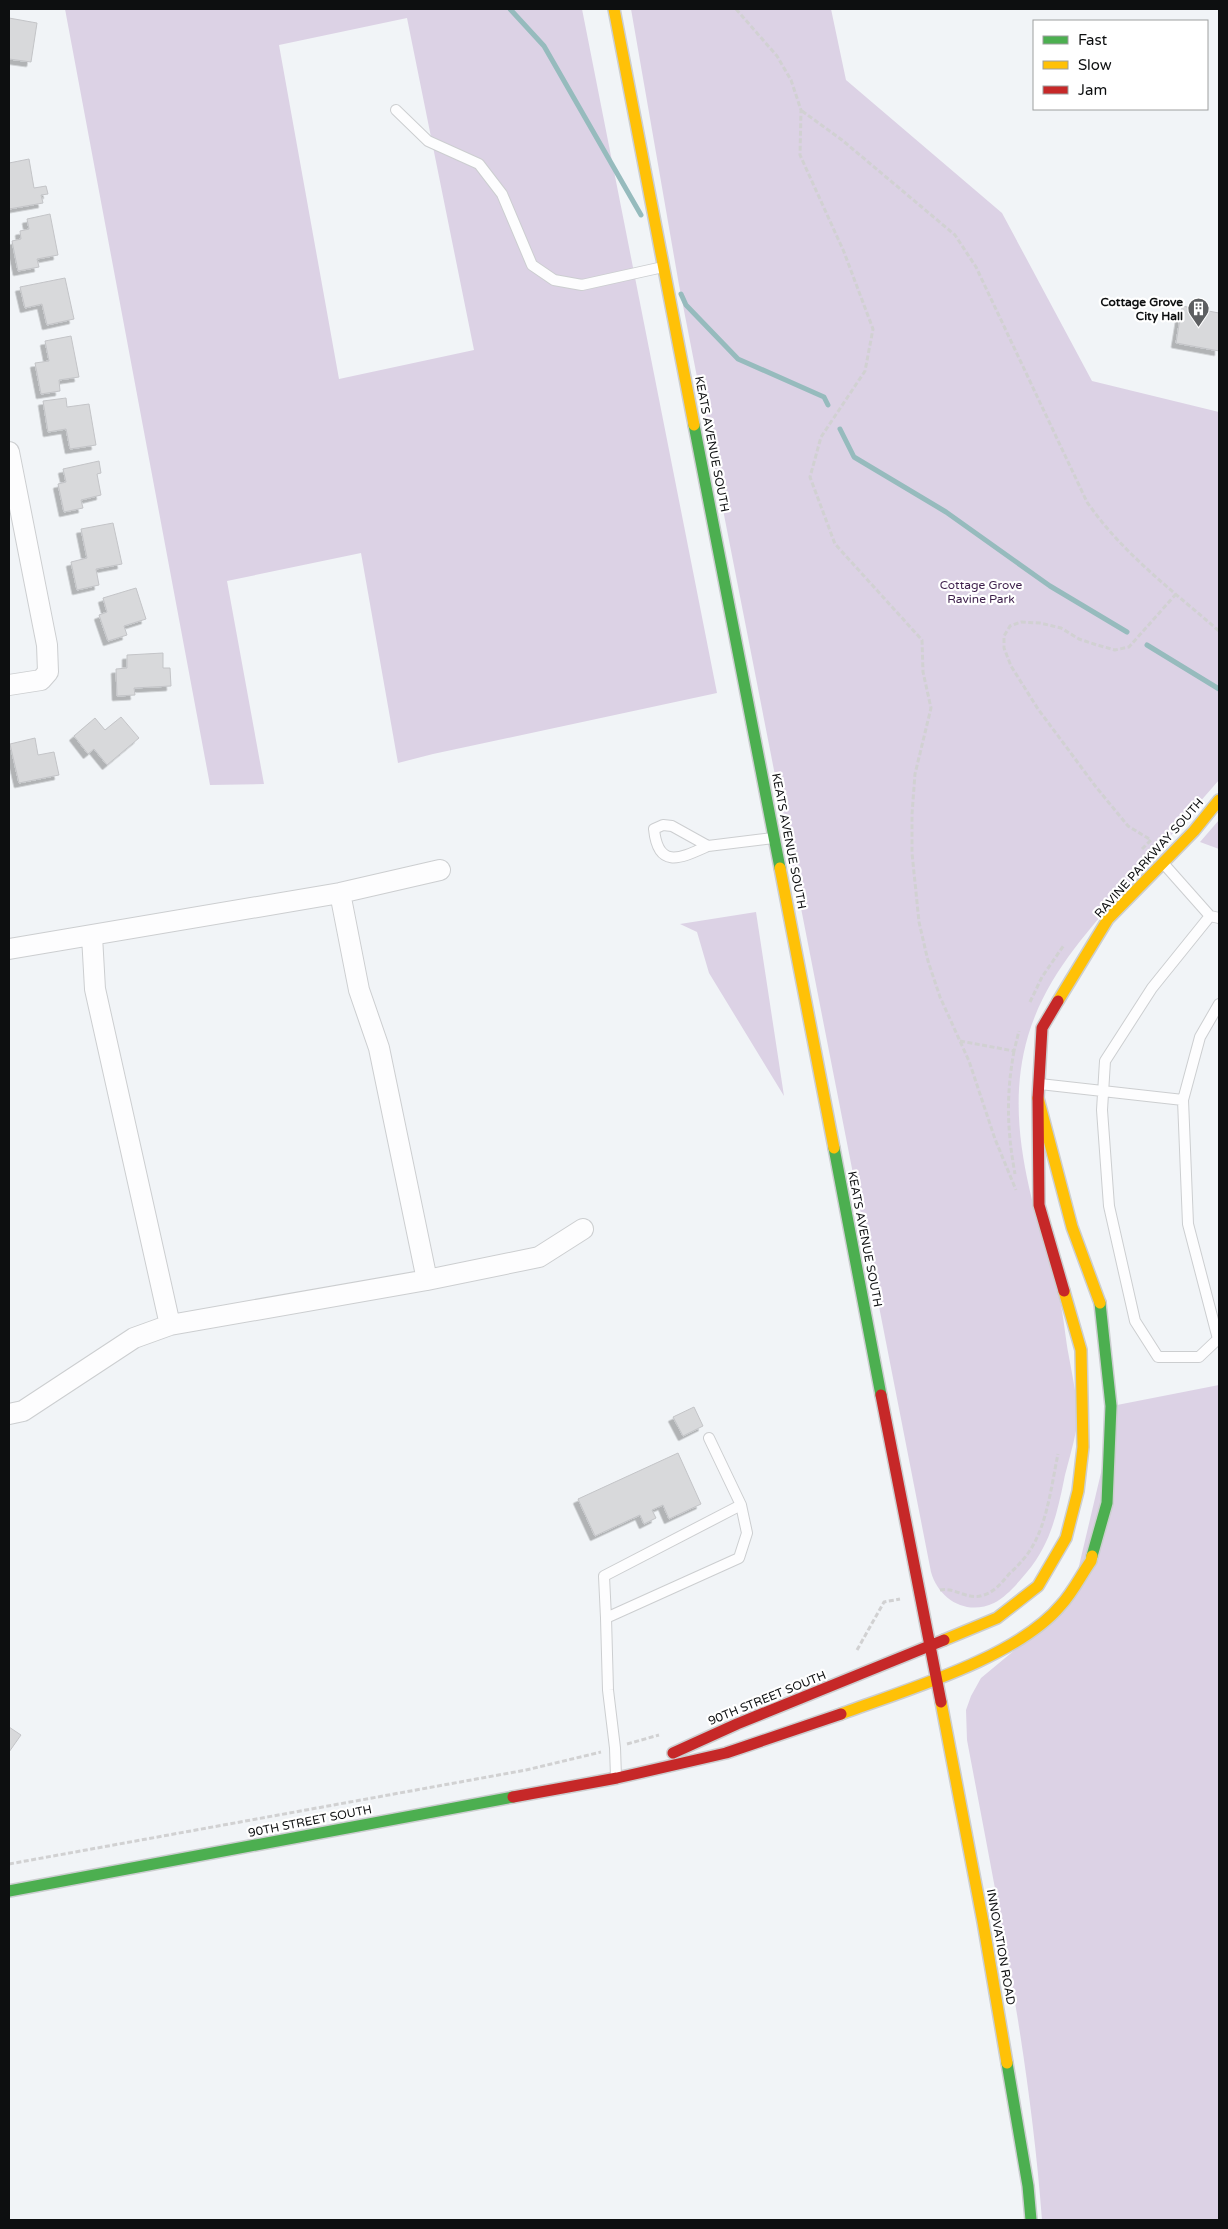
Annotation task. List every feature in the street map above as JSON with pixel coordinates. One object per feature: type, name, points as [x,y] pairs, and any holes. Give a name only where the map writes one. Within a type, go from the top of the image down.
[{"type":"street","name":"KEATS AVENUE SOUTH","points":[[614,9],[936,1679]]},
{"type":"street","points":[[9,452],[47,645],[48,672],[41,680],[9,685]]},
{"type":"street","name":"RAVINE PARKWAY SOUTH","points":[[929,1647],[997,1618],[1038,1586],[1066,1538],[1078,1491],[1083,1447],[1081,1350],[1039,1205],[1038,1098],[1042,1028],[1108,919],[1194,831],[1219,800]]},
{"type":"street","points":[[9,949],[340,893],[440,870]]},
{"type":"street","points":[[340,893],[358,990],[379,1048],[426,1280]]},
{"type":"street","points":[[92,936],[95,989],[170,1325]]},
{"type":"street","name":"RAVINE PARKWAY SOUTH","points":[[936,1679],[986,1658],[1026,1636],[1061,1606],[1091,1561],[1107,1503],[1111,1406],[1099,1298],[1072,1227],[1038,1098]]},
{"type":"street","points":[[9,1414],[23,1411],[134,1338],[170,1325],[426,1280],[539,1257],[583,1229]]},
{"type":"street","name":"90TH STREET SOUTH","points":[[616,1778],[737,1724],[929,1647]]},
{"type":"street","name":"90TH STREET SOUTH","points":[[9,1891],[616,1778],[726,1753],[826,1720],[936,1679]]},
{"type":"street","name":"INNOVATION ROAD","points":[[936,1679],[983,1922],[1028,2186],[1031,2220]]},
{"type":"lane","points":[[396,110],[428,141],[479,164],[502,194],[532,265],[554,280],[582,285],[664,267]]},
{"type":"lane","points":[[708,846],[672,826],[663,825],[654,829],[656,842],[662,853],[669,858],[683,858],[708,846],[774,838]]},
{"type":"lane","points":[[1163,863],[1215,917],[1152,988],[1105,1061],[1102,1110],[1109,1206],[1135,1321],[1158,1357],[1200,1357],[1218,1339],[1188,1224],[1183,1100],[1200,1037],[1219,1004]]},
{"type":"lane","points":[[1039,1084],[1183,1100]]},
{"type":"lane","points":[[606,1618],[739,1558],[747,1534],[741,1505],[709,1438]]},
{"type":"lane","points":[[616,1778],[615,1748],[608,1690],[604,1576],[741,1505]]},
{"type":"path","points":[[736,9],[777,56],[791,80],[801,110],[800,155],[844,252],[874,329],[865,371],[821,437],[810,477],[835,544],[922,640],[923,672],[931,708],[915,774],[912,843],[914,887],[928,961],[940,997],[969,1061],[995,1139],[1019,1199]]},
{"type":"path","points":[[801,110],[842,140],[955,235],[976,267],[1087,502],[1104,527],[1122,545],[1219,631]]},
{"type":"path","points":[[1139,854],[1151,840],[1128,826],[1096,787],[1038,709],[1011,666],[1004,648],[1004,636],[1010,626],[1021,622],[1040,623],[1061,628],[1079,640],[1115,650],[1129,647],[1176,594]]},
{"type":"path","points":[[1029,1005],[1033,992],[1042,977],[1069,939]]},
{"type":"path","points":[[1018,1191],[1007,1111],[1008,1085],[1020,1029]]},
{"type":"path","points":[[959,1041],[1014,1051]]},
{"type":"path","points":[[851,1654],[859,1649],[884,1602],[948,1588],[971,1598],[996,1589],[1027,1555],[1037,1536],[1045,1512],[1059,1451]]},
{"type":"path","points":[[9,1864],[526,1770],[585,1757],[667,1732]]},
{"type":"green space","points":[[65,9],[582,9],[717,693],[398,763],[361,553],[227,581],[264,784],[210,785]],"holes":[[[407,18],[474,350],[339,379],[279,45]]]},
{"type":"green space","name":"Cottage Grove Ravine Park","points":[[631,9],[831,9],[846,80],[1002,213],[1092,381],[1219,412],[1219,780],[1082,938],[1045,994],[1028,1036],[1021,1069],[1020,1135],[1032,1201],[1061,1304],[1078,1418],[1052,1529],[1042,1551],[1012,1589],[999,1600],[984,1607],[964,1606],[947,1598],[935,1582],[931,1572],[679,285]]},
{"type":"green space","points":[[1219,820],[1219,849],[1200,842]]},
{"type":"green space","points":[[756,912],[784,1096],[709,973],[697,932],[680,924]]},
{"type":"green space","points":[[1219,1385],[1219,2220],[1042,2220],[1037,2159],[1021,2039],[1001,1919],[967,1740],[966,1710],[981,1678],[1070,1604],[1117,1405]]},
{"type":"building","points":[[9,18],[37,23],[31,62],[9,59]]},
{"type":"building","points":[[29,159],[34,188],[46,186],[48,194],[41,195],[43,203],[9,209],[9,163]]},
{"type":"building","points":[[50,214],[58,255],[37,259],[39,267],[18,271],[12,241],[21,239],[20,231],[29,229],[27,219]]},
{"type":"building","points":[[65,278],[74,319],[47,325],[42,304],[25,308],[20,287]]},
{"type":"building","name":"Cottage Grove City Hall","points":[[1182,306],[1219,313],[1219,351],[1176,343]]},
{"type":"building","points":[[71,336],[79,377],[59,380],[60,391],[41,394],[35,363],[49,361],[45,341]]},
{"type":"building","points":[[66,398],[67,407],[89,404],[96,445],[70,449],[66,429],[48,432],[43,401]]},
{"type":"building","points":[[99,461],[101,473],[97,474],[101,495],[81,500],[83,508],[64,512],[58,484],[66,482],[63,469]]},
{"type":"building","points":[[113,523],[122,564],[96,569],[99,585],[77,590],[71,562],[87,558],[81,529]]},
{"type":"building","points":[[136,588],[146,619],[124,626],[127,635],[108,641],[99,615],[107,612],[103,598]]},
{"type":"building","points":[[163,653],[163,668],[170,668],[171,686],[134,688],[135,695],[117,696],[116,669],[127,668],[127,655]]},
{"type":"building","points":[[121,717],[139,738],[107,765],[94,749],[88,754],[74,736],[95,718],[105,730]]},
{"type":"building","points":[[35,738],[38,755],[54,752],[59,775],[19,783],[10,744]]},
{"type":"building","points":[[694,1407],[703,1426],[683,1436],[673,1417]]},
{"type":"building","points":[[678,1453],[701,1504],[669,1519],[663,1505],[652,1510],[656,1518],[644,1524],[640,1515],[595,1536],[578,1499]]},
{"type":"building","points":[[9,1727],[21,1735],[9,1752]]},
{"type":"waterway","points":[[510,9],[544,46],[641,215]]},
{"type":"waterway","points":[[681,294],[686,305],[738,359],[824,397],[828,405]]},
{"type":"waterway","points":[[840,429],[854,457],[946,512],[1050,586],[1127,632]]},
{"type":"waterway","points":[[1147,645],[1219,689]]},
{"type":"traffic: fast","points":[[694,425],[780,868]]},
{"type":"traffic: fast","points":[[834,1148],[881,1395]]},
{"type":"traffic: fast","points":[[1092,1556],[1107,1503],[1111,1406],[1100,1303]]},
{"type":"traffic: fast","points":[[9,1891],[513,1797]]},
{"type":"traffic: fast","points":[[1007,2063],[1028,2186],[1031,2220]]},
{"type":"traffic: slow","points":[[614,9],[694,425]]},
{"type":"traffic: slow","points":[[1058,1001],[1108,919],[1194,831],[1219,800]]},
{"type":"traffic: slow","points":[[780,868],[834,1148]]},
{"type":"traffic: slow","points":[[1038,1098],[1072,1227],[1100,1303]]},
{"type":"traffic: slow","points":[[944,1640],[997,1618],[1038,1586],[1066,1538],[1078,1491],[1083,1447],[1081,1350],[1064,1291]]},
{"type":"traffic: slow","points":[[841,1714],[959,1670],[1017,1641],[1042,1624],[1061,1605],[1091,1561],[1092,1556]]},
{"type":"traffic: slow","points":[[941,1702],[983,1922],[1007,2063]]},
{"type":"traffic: jam","points":[[1058,1001],[1042,1028],[1038,1098],[1039,1205],[1064,1291]]},
{"type":"traffic: jam","points":[[881,1395],[941,1702]]},
{"type":"traffic: jam","points":[[673,1753],[737,1724],[944,1640]]},
{"type":"traffic: jam","points":[[513,1797],[617,1778],[726,1753],[841,1714]]},
{"type":"place","name":"Cottage Grove City Hall","points":[[1199,328]]}]
